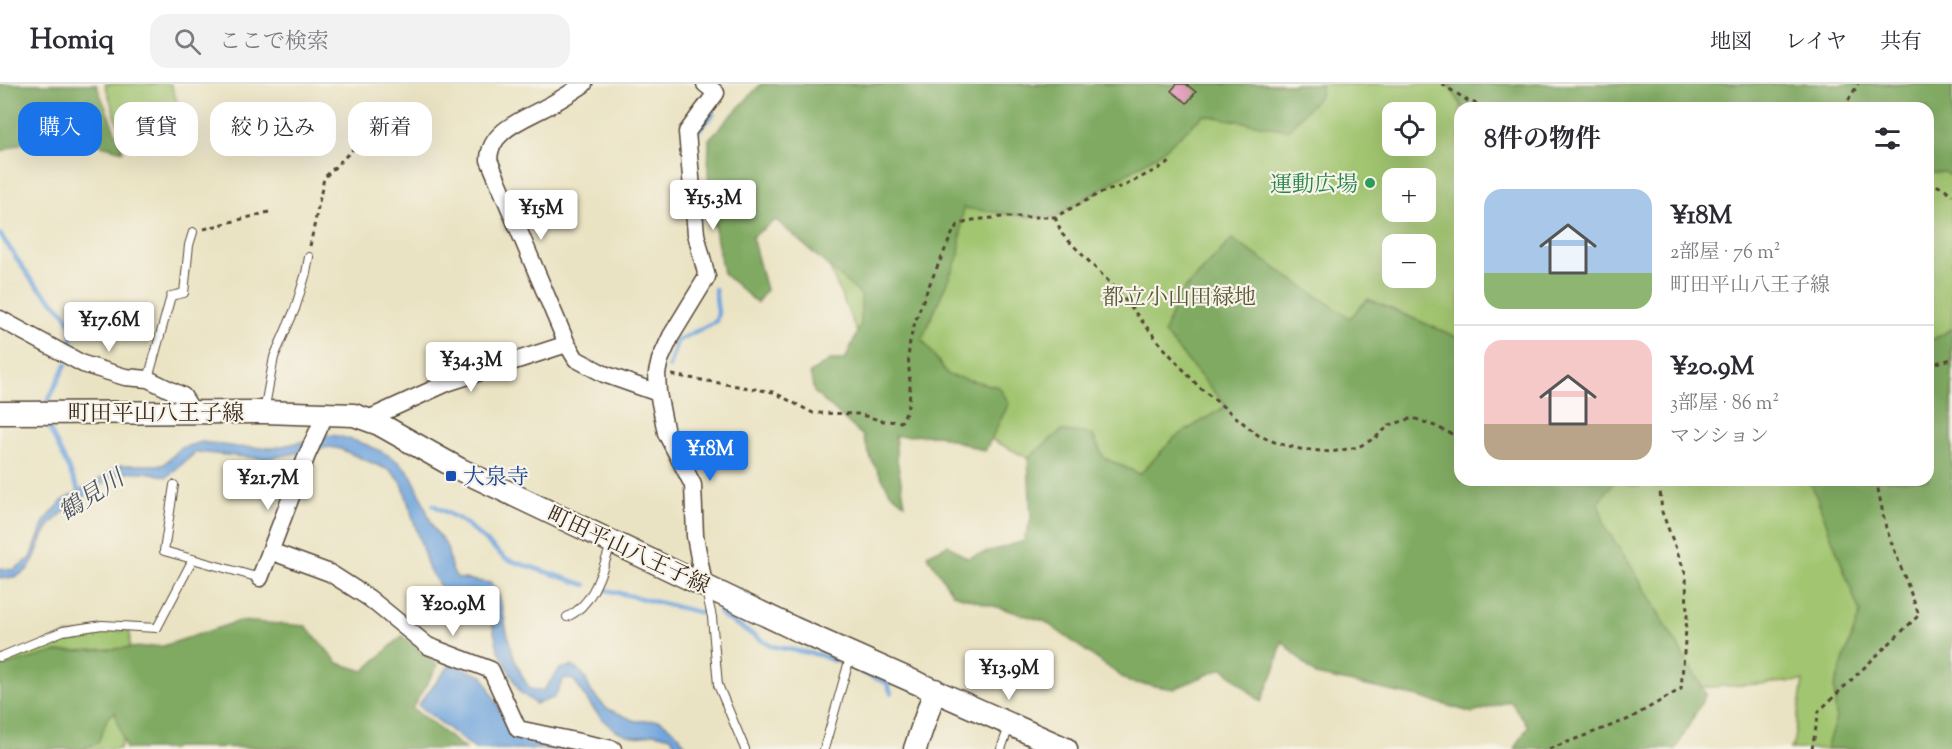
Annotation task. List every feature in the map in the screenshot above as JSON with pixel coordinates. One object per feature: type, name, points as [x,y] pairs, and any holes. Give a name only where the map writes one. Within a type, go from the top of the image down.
[{"type":"main road","name":"町田平山八王子線","points":[[0,413],[326,413],[354,415],[368,419],[459,469],[612,542],[851,653],[1066,749]]},
{"type":"main road","points":[[915,749],[935,690]]},
{"type":"street","points":[[584,84],[506,129],[489,149],[492,171],[567,345],[576,359],[594,369],[658,393]]},
{"type":"street","points":[[704,585],[696,536],[693,485],[666,433],[658,393],[657,373],[671,336],[706,276],[696,234],[687,132],[716,93],[705,84]]},
{"type":"street","points":[[0,319],[83,363],[125,377],[148,379],[183,396],[193,412]]},
{"type":"street","points":[[368,419],[447,383],[567,345]]},
{"type":"street","points":[[260,578],[307,455],[326,413]]},
{"type":"street","points":[[270,551],[330,573],[369,598],[428,646],[491,670],[518,729],[614,749]]},
{"type":"lane","points":[[148,379],[171,296],[184,293],[189,245],[193,232]]},
{"type":"lane","points":[[264,412],[274,357],[295,309],[309,257]]},
{"type":"lane","points":[[174,485],[164,551],[260,578]]},
{"type":"lane","points":[[567,617],[574,614],[591,597],[612,542]]},
{"type":"lane","points":[[0,657],[63,631],[102,626],[157,628],[193,559]]},
{"type":"lane","points":[[704,585],[712,616],[718,685],[745,749]]},
{"type":"lane","points":[[824,749],[851,653]]},
{"type":"lane","points":[[1001,749],[1011,724]]},
{"type":"path","points":[[1442,84],[1470,102]]},
{"type":"path","points":[[1848,102],[1858,84]]},
{"type":"path","points":[[309,257],[324,178],[348,154]]},
{"type":"path","points":[[657,373],[773,392],[813,413],[858,414],[883,421],[901,422],[909,408],[911,389],[908,361],[911,336],[952,234],[958,225],[973,220],[1002,217],[1055,217],[1100,193],[1126,185],[1171,162]]},
{"type":"path","points":[[1934,185],[1944,188],[1952,195]]},
{"type":"path","points":[[193,232],[269,212]]},
{"type":"path","points":[[1055,217],[1062,234],[1117,290],[1199,387],[1258,435],[1300,449],[1331,452],[1358,447],[1375,438],[1390,425],[1413,418],[1454,435]]},
{"type":"path","points":[[1934,364],[1952,359]]},
{"type":"path","points":[[1550,749],[1629,719],[1681,689],[1687,617],[1686,575],[1662,512],[1660,486]]},
{"type":"path","points":[[1812,749],[1819,711],[1919,615],[1886,528],[1877,486]]},
{"type":"green space","points":[[0,84],[96,84],[114,129],[114,149],[102,145],[102,102],[18,102],[18,145],[0,152]]},
{"type":"green space","points":[[105,84],[171,84],[177,102],[114,102],[114,112]]},
{"type":"green space","points":[[761,84],[1321,84],[1321,94],[1288,130],[1204,115],[1159,154],[1055,217],[1031,217],[963,208],[959,255],[922,339],[948,375],[999,387],[1009,403],[985,451],[938,435],[895,436],[905,504],[890,492],[871,459],[863,436],[814,392],[810,373],[830,360],[845,360],[861,324],[861,295],[776,220],[752,237],[766,290],[757,303],[723,273],[710,203],[709,139]]},
{"type":"green space","name":"都立小山田緑地","points":[[786,84],[1952,84],[1952,649],[1852,749],[1790,749],[1793,745],[1803,681],[1650,691],[1219,555],[878,382],[775,139]]},
{"type":"green space","points":[[1448,84],[1952,84],[1952,178],[1944,172],[1934,173],[1934,102],[1459,102]]},
{"type":"green space","points":[[1232,239],[1350,318],[1368,299],[1454,336],[1454,486],[1611,486],[1598,502],[1606,529],[1633,569],[1706,694],[1676,749],[1515,749],[1528,726],[1510,701],[1473,713],[1418,697],[1316,675],[1282,641],[1275,669],[1261,702],[1223,668],[1174,689],[1129,682],[1044,621],[953,594],[927,555],[948,545],[967,558],[1024,541],[1031,519],[1028,458],[1061,431],[1092,434],[1104,458],[1140,474],[1174,438],[1226,406],[1164,333],[1178,296]]},
{"type":"green space","points":[[1952,329],[1952,749],[1826,749],[1836,718],[1834,688],[1860,613],[1812,486],[1934,486],[1934,339]]},
{"type":"green space","points":[[239,621],[306,626],[338,663],[364,671],[402,636],[438,665],[412,708],[465,749],[175,747],[171,749],[126,749],[115,712],[108,717],[98,743],[81,749],[0,749],[0,667],[56,652],[163,646]]},
{"type":"green space","points":[[102,630],[130,631],[127,720],[120,749],[0,749],[0,661],[66,635]]},
{"type":"water","points":[[331,435],[376,449],[406,469],[415,483],[434,529],[446,545],[454,574],[457,578],[491,583],[495,590],[502,607],[513,655],[530,689],[543,691],[560,669],[572,666],[583,674],[592,693],[606,708],[635,721],[660,720],[678,734],[688,749],[677,749],[671,737],[654,733],[640,736],[628,735],[617,731],[597,713],[574,680],[564,678],[554,698],[536,704],[520,692],[498,649],[484,596],[443,590],[429,570],[402,483],[391,471],[340,449],[330,447],[265,459],[196,452],[167,477],[141,472],[118,475],[63,513],[49,526],[29,568],[22,574],[0,578],[0,568],[13,570],[31,558],[44,522],[64,499],[96,482],[119,465],[163,465],[181,448],[202,442],[237,447],[274,448]]},
{"type":"water","points":[[451,664],[483,676],[513,736],[573,749],[475,749],[418,705]]},
{"type":"building","points":[[1177,84],[1186,84],[1196,92],[1187,103],[1171,91]]},
{"type":"waterway","points":[[697,132],[713,114]]},
{"type":"waterway","points":[[0,234],[32,281],[64,312],[74,329],[70,345]]},
{"type":"waterway","points":[[669,367],[677,341],[716,321],[718,313],[715,289]]},
{"type":"waterway","points":[[46,405],[66,364]]},
{"type":"waterway","name":"鶴見川","points":[[46,421],[81,495]]},
{"type":"waterway","points":[[433,505],[464,522],[506,559],[586,585]]},
{"type":"waterway","points":[[602,589],[706,614]]},
{"type":"waterway","points":[[719,611],[721,615],[771,646],[820,655],[834,661]]},
{"type":"waterway","points":[[860,672],[887,683],[891,693]]},
{"type":"place","name":"運動広場","points":[[1370,183]]},
{"type":"place","name":"大泉寺","points":[[451,476]]}]
